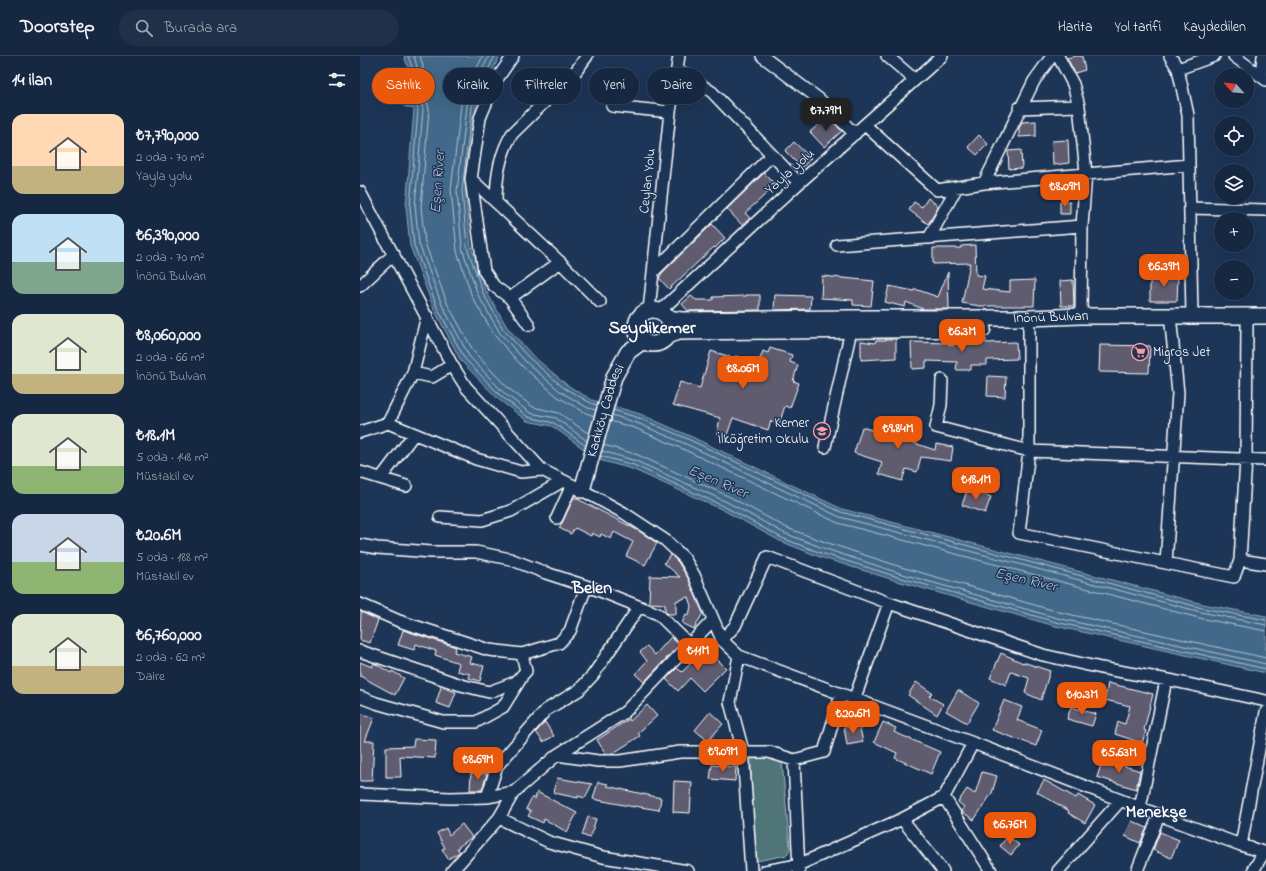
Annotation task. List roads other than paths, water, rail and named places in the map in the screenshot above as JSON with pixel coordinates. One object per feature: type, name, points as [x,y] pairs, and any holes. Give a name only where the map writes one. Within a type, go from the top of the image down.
[{"type":"main road","name":"İnönü Bulvarı","points":[[659,313],[681,320],[851,324],[1029,323],[1171,325],[1192,320],[1266,316]]},
{"type":"main road","points":[[659,313],[670,323],[669,335],[665,340],[654,344],[643,341],[639,336],[636,325],[640,316],[659,313]]},
{"type":"main road","name":"İnönü Bulvarı","points":[[1029,323],[1081,316],[1192,320],[1266,326]]},
{"type":"main road","name":"İnönü Bulvarı","points":[[669,335],[679,332],[851,324]]},
{"type":"main road","name":"Kadıköy Caddesi","points":[[572,485],[589,467],[614,377],[628,352],[643,341]]},
{"type":"street","points":[[513,56],[495,82],[480,118],[470,179],[484,271],[494,286],[510,298],[528,325]]},
{"type":"street","points":[[496,202],[496,181],[505,146],[512,134],[576,71],[587,56]]},
{"type":"street","name":"Ceylan Yolu","points":[[677,68],[679,56]]},
{"type":"street","points":[[762,56],[819,99],[855,134]]},
{"type":"street","points":[[887,56],[914,80]]},
{"type":"street","name":"Yayla yolu","points":[[659,313],[799,183],[942,56]]},
{"type":"street","points":[[984,182],[1019,108],[1034,81],[1052,56]]},
{"type":"street","points":[[1058,56],[1073,84],[1079,106],[1086,173],[1082,226],[1081,316]]},
{"type":"street","points":[[1170,56],[1178,69],[1188,115],[1192,320]]},
{"type":"street","points":[[1178,69],[1214,56]]},
{"type":"street","points":[[1234,56],[1264,78]]},
{"type":"street","points":[[1263,56],[1264,78]]},
{"type":"street","points":[[706,88],[712,92],[799,183]]},
{"type":"street","name":"Ceylan Yolu","points":[[659,313],[654,271],[671,104]]},
{"type":"street","points":[[612,106],[670,112]]},
{"type":"street","points":[[1019,108],[1079,106]]},
{"type":"street","points":[[865,125],[937,190],[984,182],[1189,165]]},
{"type":"street","points":[[654,271],[772,155]]},
{"type":"street","points":[[470,179],[560,262],[600,302]]},
{"type":"street","points":[[929,238],[957,187]]},
{"type":"street","points":[[360,192],[452,365],[466,387],[542,470],[624,513],[665,540],[684,558],[694,575],[722,640],[739,656],[973,743],[1120,801],[1265,853],[1253,871]]},
{"type":"street","points":[[1190,208],[1266,210]]},
{"type":"street","points":[[837,245],[1082,226]]},
{"type":"street","points":[[360,286],[394,254]]},
{"type":"street","points":[[510,298],[560,262]]},
{"type":"street","points":[[388,423],[413,373],[427,316]]},
{"type":"street","points":[[1029,323],[1029,451],[1019,534],[1234,577],[1240,560],[1246,459],[1247,325]]},
{"type":"street","points":[[825,447],[851,324]]},
{"type":"street","points":[[1166,563],[1178,393],[1171,325]]},
{"type":"street","points":[[413,373],[432,378],[452,365]]},
{"type":"street","points":[[942,380],[941,406],[936,427],[1029,451],[1266,460]]},
{"type":"street","points":[[360,432],[388,423],[476,459],[521,472],[542,470]]},
{"type":"street","points":[[381,478],[414,434]]},
{"type":"street","points":[[360,472],[406,486]]},
{"type":"street","points":[[440,517],[482,520],[511,511],[572,485]]},
{"type":"street","points":[[557,518],[572,485]]},
{"type":"street","points":[[360,545],[377,548],[432,552],[476,552],[510,559],[546,574],[595,588],[658,614],[690,644]]},
{"type":"street","points":[[722,640],[736,626],[767,557],[889,603],[1043,655],[1100,668],[1266,701]]},
{"type":"street","points":[[1240,560],[1266,564]]},
{"type":"street","points":[[360,604],[399,621],[489,650],[522,654],[559,643],[570,631],[586,586]]},
{"type":"street","points":[[854,700],[889,603]]},
{"type":"street","points":[[487,796],[497,766],[546,710],[579,690],[593,675],[639,607]]},
{"type":"street","points":[[452,871],[499,818],[514,792],[557,755],[625,712],[713,620]]},
{"type":"street","points":[[360,651],[461,685],[489,692],[516,682],[526,671]]},
{"type":"street","points":[[360,696],[376,703],[443,722],[476,722],[503,708],[526,671],[522,654]]},
{"type":"street","points":[[739,656],[730,702],[743,751],[751,871]]},
{"type":"street","points":[[1140,808],[1166,680]]},
{"type":"street","points":[[557,755],[598,761],[620,761],[680,752],[743,751],[769,752],[794,760],[824,752],[841,695]]},
{"type":"street","points":[[1240,845],[1266,712]]},
{"type":"street","points":[[765,871],[798,868],[902,819],[944,797],[973,743]]},
{"type":"street","points":[[794,760],[798,868]]},
{"type":"street","points":[[360,794],[450,798],[487,796],[514,792]]},
{"type":"street","points":[[944,797],[991,871]]},
{"type":"street","points":[[1058,871],[1120,801]]},
{"type":"street","points":[[1137,871],[1159,815]]},
{"type":"street","points":[[499,818],[550,842],[603,857],[688,871]]},
{"type":"street","points":[[902,819],[943,871]]},
{"type":"water","name":"Eşen River","points":[[404,56],[500,56],[494,68],[443,68],[443,104],[476,104],[465,191],[471,246],[486,291],[507,327],[532,355],[567,385],[592,400],[640,414],[692,437],[842,509],[1203,604],[1266,616],[1266,673],[1055,626],[897,581],[820,557],[780,541],[723,510],[632,469],[599,460],[552,426],[527,421],[498,399],[461,361],[434,309],[410,246],[406,207],[414,109],[404,106],[404,104],[435,104],[435,68],[408,67]]},
{"type":"place","name":"Migros Jet","points":[[1140,352]]},
{"type":"place","name":"Kemer İlköğretim Okulu","points":[[822,431]]},
{"type":"district","name":"Seydikemer","points":[[652,329]]},
{"type":"district","name":"Belen","points":[[592,589]]},
{"type":"district","name":"Menekşe","points":[[1156,813]]}]
